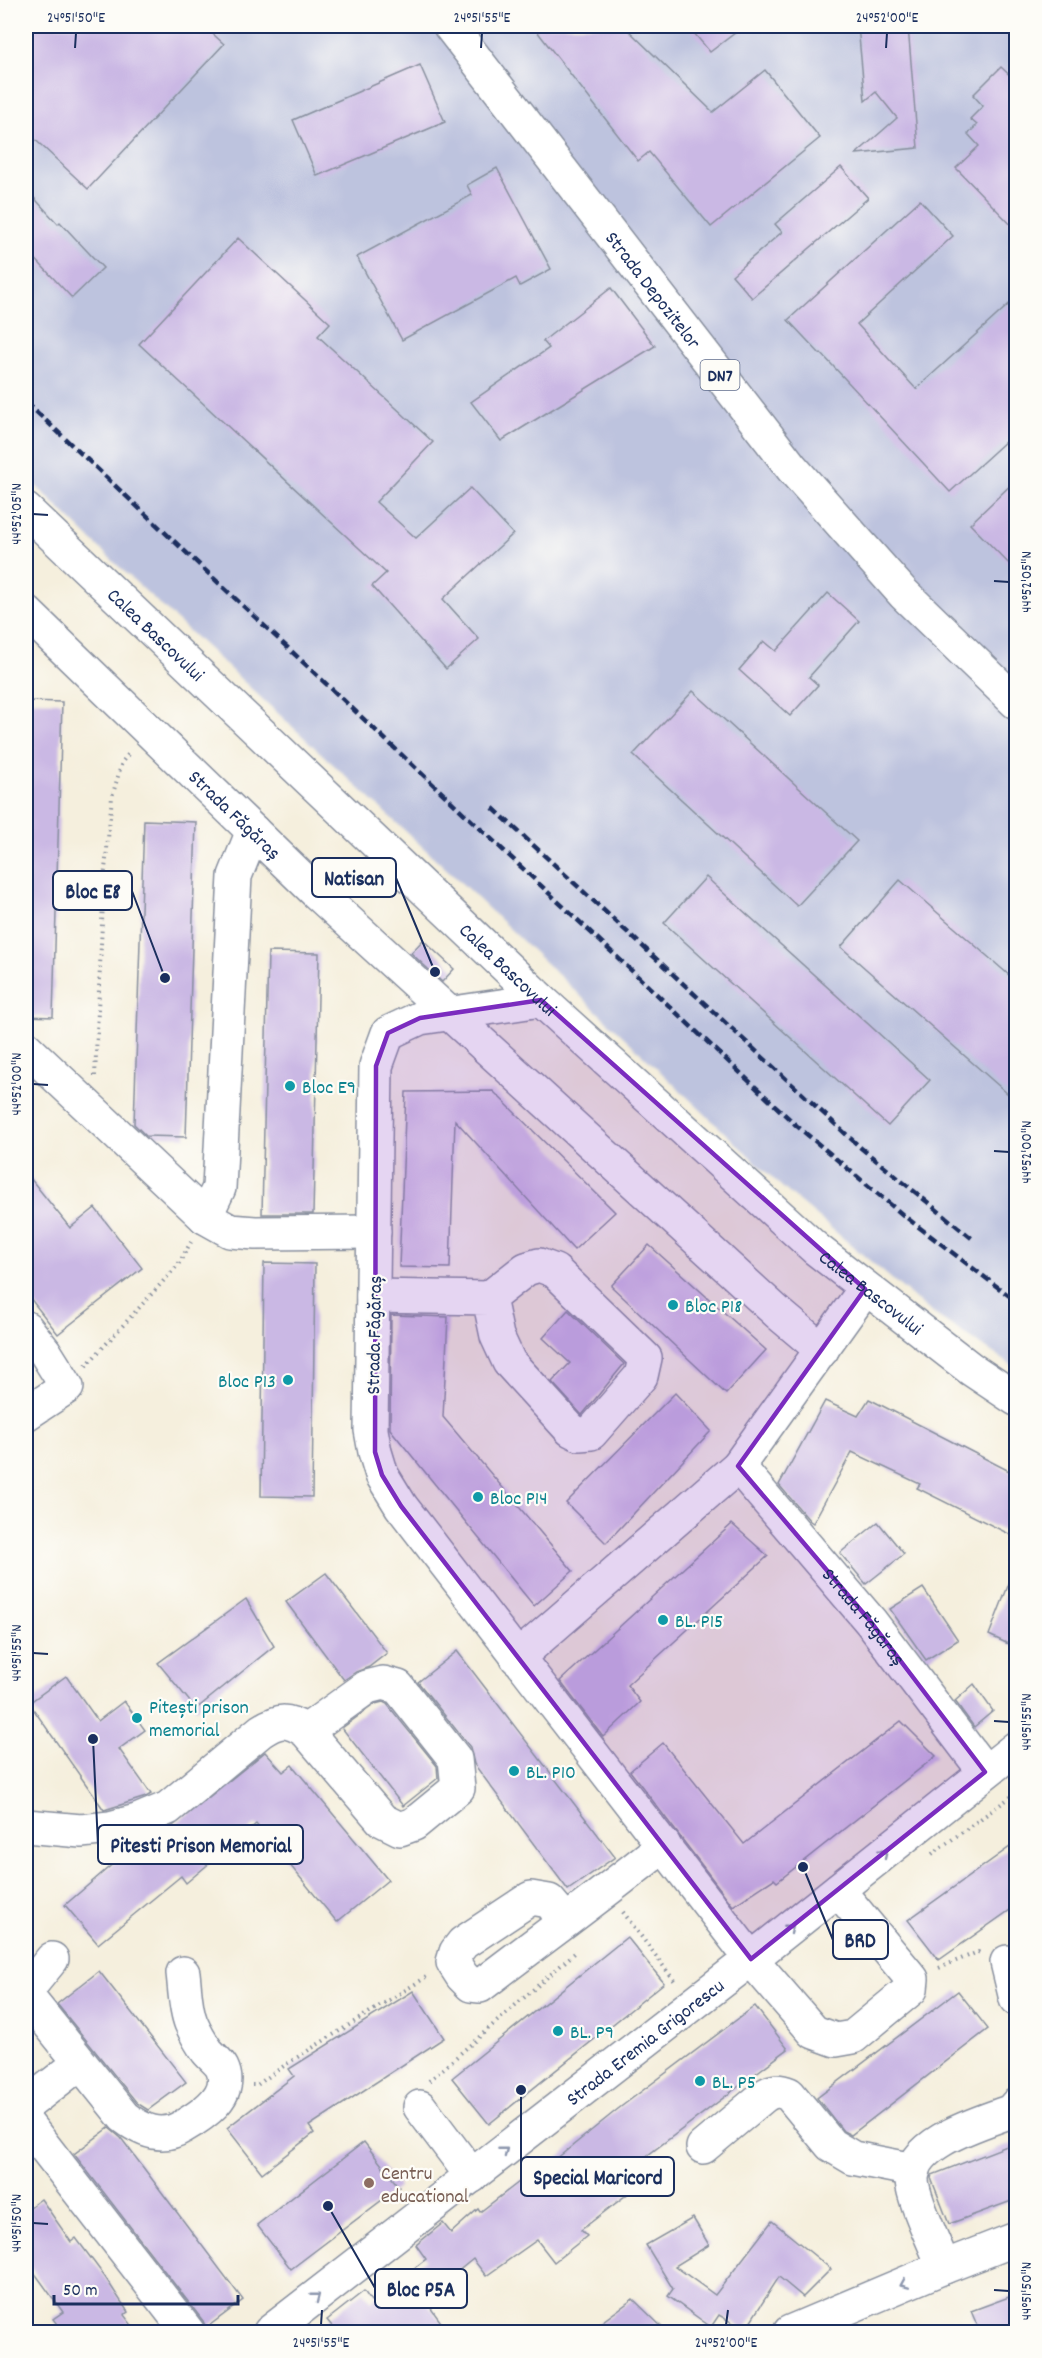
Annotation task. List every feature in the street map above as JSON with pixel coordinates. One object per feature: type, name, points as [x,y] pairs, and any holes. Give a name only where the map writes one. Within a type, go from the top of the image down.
[{"type":"street","name":"Strada Depozitelor","points":[[450,26],[792,468],[904,594],[1017,702]]},
{"type":"street","name":"Calea Bascovului","points":[[26,510],[541,1000],[816,1249],[971,1369],[1017,1400]]},
{"type":"street","name":"Strada Făgăraș","points":[[26,612],[316,892],[778,1313],[822,1350]]},
{"type":"street","points":[[205,1217],[219,1188],[235,876],[253,831]]},
{"type":"street","name":"Strada Făgăraș","points":[[541,1000],[420,1018],[388,1033],[376,1066],[371,1430],[382,1475],[401,1506],[517,1658],[751,1959],[814,2032],[836,2040],[853,2037],[911,1989],[912,1978],[908,1971]]},
{"type":"street","points":[[26,1048],[205,1217],[230,1231],[255,1233],[374,1232]]},
{"type":"street","points":[[373,1296],[489,1298],[526,1269],[539,1264],[555,1270],[645,1358],[641,1376],[591,1433],[579,1434],[571,1430],[509,1362],[497,1336],[489,1298]]},
{"type":"street","points":[[517,1658],[738,1466],[865,1288]]},
{"type":"street","points":[[26,1328],[45,1352],[67,1387],[26,1414]]},
{"type":"street","name":"Strada Făgăraș","points":[[738,1466],[871,1622],[985,1772]]},
{"type":"street","points":[[26,1826],[81,1831],[110,1828],[137,1821],[168,1808],[261,1731],[276,1722],[292,1723],[306,1731],[382,1820],[400,1829],[414,1824],[458,1788],[455,1759],[398,1688],[383,1683],[367,1687],[306,1731]]},
{"type":"street","name":"Strada Eremia Grigorescu","points":[[270,2332],[751,1959],[1017,1748]]},
{"type":"street","points":[[562,1924],[549,1901],[531,1898],[463,1943],[456,1952],[453,1962],[471,1985],[480,1986],[607,1890],[664,1845]]},
{"type":"street","points":[[838,1890],[908,1971]]},
{"type":"street","points":[[52,1959],[26,1993],[124,2117],[140,2129],[153,2133],[175,2132],[201,2115],[221,2096],[224,2081],[222,2068],[204,2048],[190,2022],[183,1973]]},
{"type":"street","points":[[1007,1962],[1017,1999]]},
{"type":"street","points":[[26,2105],[80,2063]]},
{"type":"street","points":[[703,2147],[764,2096],[773,2091],[782,2091],[789,2094],[831,2145],[845,2154],[853,2158],[914,2170]]},
{"type":"street","points":[[944,2267],[914,2192],[912,2178],[916,2163],[929,2148],[954,2133],[1011,2111],[1017,2105]]},
{"type":"street","points":[[420,2107],[472,2176]]},
{"type":"street","points":[[26,2123],[188,2332]]},
{"type":"street","points":[[790,2332],[1017,2239]]},
{"type":"path","points":[[93,1112],[104,880],[112,797],[122,762],[148,731]]},
{"type":"path","points":[[67,1387],[178,1265],[205,1217]]},
{"type":"path","points":[[607,1890],[692,2005]]},
{"type":"path","points":[[420,2107],[426,2084],[576,1952],[562,1924]]},
{"type":"path","points":[[908,1971],[941,1968],[978,1952],[1007,1962]]},
{"type":"path","points":[[224,2081],[257,2085],[288,2063],[453,1962]]},
{"type":"highlighted area","points":[[541,1000],[865,1289],[738,1466],[871,1622],[985,1772],[751,1959],[401,1506],[382,1475],[375,1452],[376,1066],[388,1033],[420,1018]]},
{"type":"shaded area","points":[[26,26],[1006,26],[1016,34],[1016,1368],[931,1312],[782,1187],[453,875],[115,563],[26,476]]},
{"type":"building","points":[[26,26],[204,26],[224,44],[88,189],[26,131]]},
{"type":"building","points":[[533,26],[624,26],[713,112],[765,70],[820,138],[711,227],[649,152],[638,161]]},
{"type":"building","points":[[688,26],[744,26],[710,52]]},
{"type":"building","points":[[858,26],[908,26],[918,148],[856,154],[897,118],[876,92],[865,101]]},
{"type":"building","points":[[420,65],[445,122],[317,176],[293,120]]},
{"type":"building","points":[[1001,67],[1017,82],[1017,231],[956,168],[979,146],[968,134],[977,125],[970,119],[983,106],[973,95]]},
{"type":"building","points":[[841,167],[868,198],[752,298],[732,275],[782,232],[775,224]]},
{"type":"building","points":[[497,168],[551,269],[520,286],[516,278],[402,340],[357,257],[472,195],[467,185]]},
{"type":"building","points":[[26,189],[103,268],[72,298],[26,249]]},
{"type":"building","points":[[920,200],[953,236],[857,324],[916,389],[1017,297],[1017,431],[950,492],[788,320]]},
{"type":"building","points":[[238,238],[330,323],[318,336],[433,442],[376,502],[416,538],[470,488],[513,534],[443,599],[479,639],[446,669],[372,586],[386,573],[139,344]]},
{"type":"building","points":[[611,288],[655,346],[501,441],[471,402],[549,348],[543,341]]},
{"type":"building","points":[[1017,479],[1017,572],[970,524]]},
{"type":"building","points":[[828,593],[859,621],[809,677],[818,685],[790,716],[739,670],[764,641],[776,651]]},
{"type":"building","points":[[693,691],[857,841],[797,906],[633,755]]},
{"type":"building","points":[[26,701],[62,702],[53,1017],[26,1016]]},
{"type":"building","points":[[144,820],[196,822],[186,1137],[146,1136],[134,1124]]},
{"type":"building","points":[[706,877],[930,1080],[888,1126],[664,923]]},
{"type":"building","points":[[900,880],[1017,982],[1017,1084],[1008,1094],[841,947]]},
{"type":"building","points":[[423,940],[454,969],[442,982],[411,953]]},
{"type":"building","name":"Bloc E9","points":[[268,952],[319,953],[313,1214],[262,1214]]},
{"type":"building","points":[[493,1091],[615,1212],[574,1250],[455,1120],[450,1268],[399,1267],[406,1092]]},
{"type":"building","points":[[26,1173],[70,1228],[95,1208],[142,1268],[58,1334],[26,1293]]},
{"type":"building","name":"Bloc P18","points":[[649,1245],[766,1350],[726,1394],[611,1286]]},
{"type":"building","name":"Bloc P13","points":[[264,1263],[315,1264],[312,1497],[261,1496]]},
{"type":"building","points":[[568,1310],[624,1364],[582,1415],[552,1382],[570,1363],[543,1338]]},
{"type":"building","name":"Bloc P14","points":[[391,1315],[448,1317],[443,1417],[573,1571],[534,1606],[390,1429]]},
{"type":"building","points":[[675,1393],[711,1431],[606,1543],[566,1503]]},
{"type":"building","points":[[869,1399],[1017,1475],[1017,1538],[917,1488],[920,1484],[852,1452],[813,1523],[810,1521],[779,1485],[825,1401],[858,1416]]},
{"type":"building","points":[[878,1522],[904,1554],[866,1584],[840,1553]]},
{"type":"building","name":"BL. P15","points":[[732,1524],[768,1556],[627,1685],[640,1702],[603,1737],[560,1681]]},
{"type":"building","points":[[1015,1568],[1017,1568],[1017,1648],[989,1635]]},
{"type":"building","points":[[326,1573],[387,1653],[369,1667],[344,1680],[286,1602]]},
{"type":"building","points":[[923,1588],[958,1640],[926,1660],[890,1609]]},
{"type":"building","points":[[246,1599],[274,1646],[196,1709],[158,1663]]},
{"type":"building","name":"BL. P10","points":[[457,1651],[615,1857],[568,1890],[474,1764],[470,1747],[418,1682]]},
{"type":"building","points":[[66,1676],[98,1721],[124,1701],[145,1730],[119,1749],[151,1794],[104,1810],[29,1703]]},
{"type":"building","points":[[974,1684],[993,1711],[974,1727],[955,1701]]},
{"type":"building","points":[[383,1702],[437,1766],[438,1778],[403,1806],[342,1728],[375,1704]]},
{"type":"building","points":[[901,1721],[936,1756],[777,1882],[774,1879],[733,1906],[630,1771],[663,1743],[744,1844]]},
{"type":"building","points":[[265,1752],[283,1772],[292,1765],[388,1880],[337,1922],[256,1824],[186,1883],[181,1876],[98,1944],[65,1905],[122,1856],[128,1862]]},
{"type":"building","points":[[1017,1842],[1017,1905],[939,1960],[908,1920]]},
{"type":"building","name":"BL. P9","points":[[627,1937],[664,1983],[489,2124],[452,2078]]},
{"type":"building","points":[[99,1971],[186,2082],[148,2110],[137,2103],[57,2004]]},
{"type":"building","points":[[413,1991],[444,2038],[309,2126],[314,2133],[262,2173],[227,2128],[294,2076],[289,2069]]},
{"type":"building","points":[[958,1991],[988,2029],[851,2135],[843,2131],[817,2098]]},
{"type":"building","points":[[755,2006],[788,2049],[619,2177],[630,2192],[581,2230],[587,2236],[554,2262],[537,2240],[486,2276],[473,2259],[424,2299],[443,2325],[433,2332],[337,2332],[327,2320],[364,2291],[371,2301],[426,2259],[416,2245],[443,2223],[451,2233],[478,2209],[480,2212],[532,2172],[535,2176],[618,2109]]},
{"type":"building","points":[[109,2128],[121,2138],[243,2300],[206,2328],[203,2321],[74,2154]]},
{"type":"building","points":[[364,2142],[399,2187],[291,2269],[257,2225]]},
{"type":"building","points":[[1017,2142],[1017,2199],[949,2224],[931,2178],[932,2175]]},
{"type":"building","points":[[41,2199],[71,2242],[76,2238],[105,2277],[128,2312],[124,2315],[137,2332],[63,2332],[53,2319],[63,2312],[26,2261],[26,2210]]},
{"type":"building","points":[[693,2218],[709,2245],[675,2266],[715,2295],[772,2221],[831,2269],[803,2297],[779,2277],[745,2330],[719,2315],[711,2327],[668,2296],[673,2289],[646,2245]]},
{"type":"building","points":[[1017,2294],[1017,2332],[980,2332],[971,2311]]},
{"type":"building","points":[[633,2299],[667,2332],[588,2332]]},
{"type":"railway","points":[[26,402],[797,1126],[903,1215],[1016,1301]]},
{"type":"railway","points":[[493,808],[861,1148],[974,1240]]},
{"type":"place","name":"Natisan","points":[[435,972]]},
{"type":"place","name":"Bloc E8","points":[[165,978]]},
{"type":"place","name":"Bloc E9","points":[[290,1086]]},
{"type":"place","name":"Bloc P18","points":[[673,1305]]},
{"type":"place","name":"Bloc P13","points":[[288,1380]]},
{"type":"place","name":"Bloc P14","points":[[478,1497]]},
{"type":"place","name":"BL. P15","points":[[663,1620]]},
{"type":"place","name":"Pitești prison memorial","points":[[137,1718]]},
{"type":"place","name":"Pitesti Prison Memorial","points":[[93,1739]]},
{"type":"place","name":"BL. P10","points":[[514,1771]]},
{"type":"place","name":"BRD","points":[[803,1867]]},
{"type":"place","name":"BL. P9","points":[[558,2031]]},
{"type":"place","name":"BL. P5","points":[[700,2081]]},
{"type":"place","name":"Special Maricord","points":[[521,2090]]},
{"type":"place","name":"Centru educational","points":[[369,2183]]},
{"type":"place","name":"Bloc P5A","points":[[328,2206]]}]
